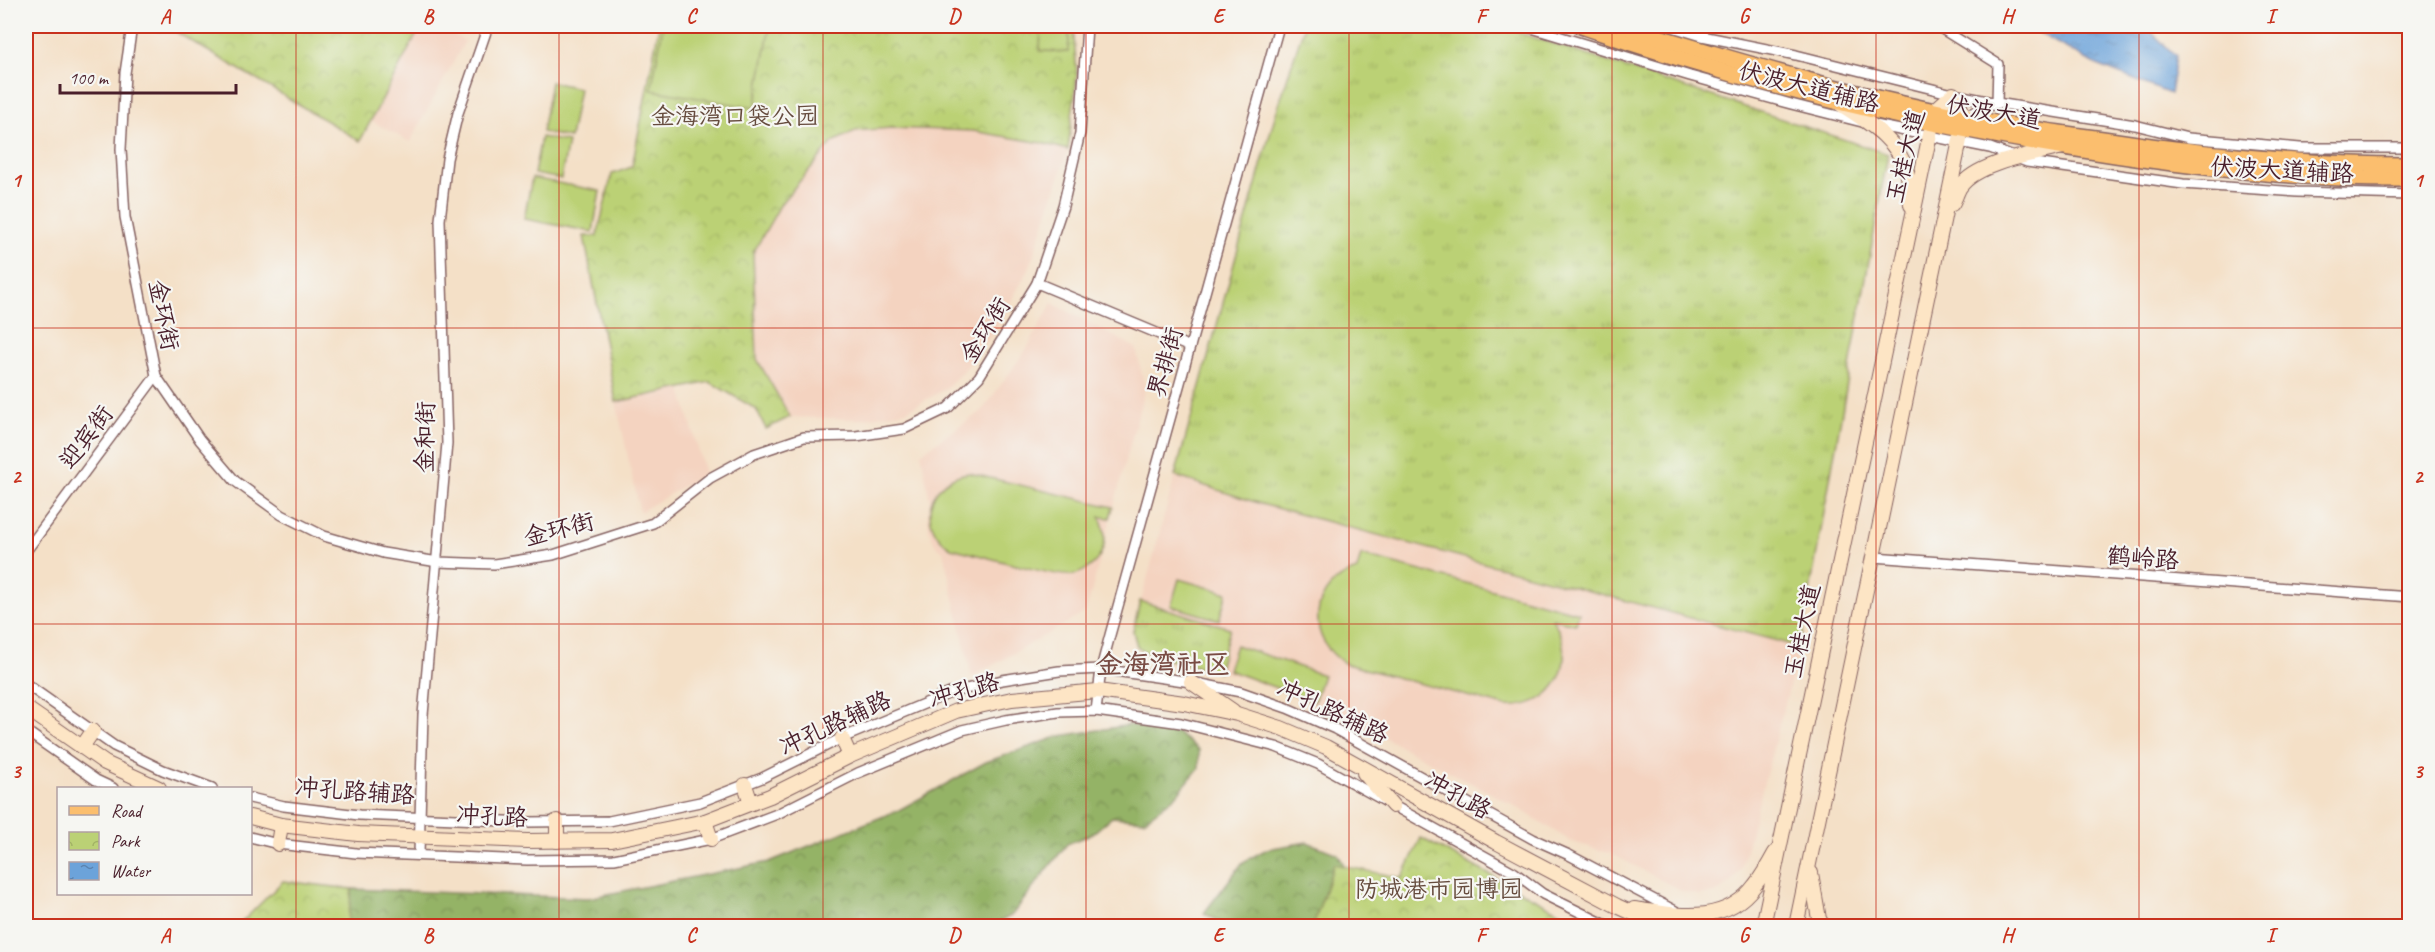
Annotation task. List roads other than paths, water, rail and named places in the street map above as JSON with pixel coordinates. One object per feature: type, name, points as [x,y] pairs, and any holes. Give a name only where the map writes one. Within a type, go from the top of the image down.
[{"type":"main road","name":"伏波大道","points":[[1581,26],[1694,63],[1740,83],[1833,100],[1962,129],[2196,167],[2298,176],[2409,179]]},
{"type":"main road","name":"伏波大道","points":[[1623,26],[1698,50],[1787,74],[1932,123]]},
{"type":"main road","name":"玉桂大道","points":[[1763,927],[1932,123],[1953,94]]},
{"type":"main road","name":"玉桂大道","points":[[1796,927],[1962,129],[1953,94]]},
{"type":"main road","points":[[1833,100],[1870,124],[1894,147],[1907,173],[1912,220]]},
{"type":"main road","name":"伏波大道","points":[[1962,129],[2299,162],[2409,165]]},
{"type":"main road","points":[[1942,225],[1961,186],[1978,172],[2017,158],[2063,147]]},
{"type":"main road","points":[[1191,682],[1237,714]]},
{"type":"main road","name":"冲孔路","points":[[252,818],[281,825],[358,834],[557,841],[612,840],[705,821],[752,803],[850,756],[956,711],[1011,699],[1098,691],[1184,703],[1237,714],[1281,728],[1326,747],[1496,842],[1661,927]]},
{"type":"main road","points":[[26,708],[105,763],[155,787]]},
{"type":"main road","points":[[82,747],[93,731]]},
{"type":"main road","points":[[842,738],[850,756]]},
{"type":"main road","points":[[1357,764],[1393,806]]},
{"type":"main road","points":[[745,785],[752,803]]},
{"type":"main road","points":[[557,821],[557,841]]},
{"type":"main road","points":[[705,821],[711,839]]},
{"type":"main road","points":[[278,844],[281,825]]},
{"type":"main road","points":[[1617,906],[1686,916],[1709,915],[1731,908],[1754,887],[1780,845]]},
{"type":"main road","points":[[1810,868],[1823,927]]},
{"type":"main road","points":[[1617,906],[1641,927]]},
{"type":"street","name":"金环街","points":[[132,26],[121,149],[125,216],[156,376],[200,440],[236,481],[282,515],[324,536],[383,553],[438,562],[494,564],[553,555],[653,523],[711,478],[754,454],[804,437],[856,436],[904,429],[948,408],[979,377],[1037,283],[1064,206],[1080,133],[1088,26]]},
{"type":"street","name":"金和街","points":[[419,854],[423,716],[447,443],[440,220],[447,159],[458,113],[488,26]]},
{"type":"street","name":"界排街","points":[[1096,711],[1101,669],[1279,26]]},
{"type":"street","name":"伏波大道辅路","points":[[1525,26],[1740,83],[1870,124],[1932,123]]},
{"type":"street","name":"伏波大道辅路","points":[[1669,26],[1702,36],[1796,55],[1997,104],[2135,125],[2188,138],[2300,148],[2409,148]]},
{"type":"street","points":[[1937,26],[1998,64],[1997,104],[1962,129]]},
{"type":"street","name":"伏波大道辅路","points":[[1962,129],[1990,148],[2027,162],[2183,184],[2297,192],[2409,195]]},
{"type":"street","points":[[1037,283],[1190,346]]},
{"type":"street","name":"迎宾街","points":[[26,551],[156,376]]},
{"type":"street","name":"鹤岭路","points":[[1874,557],[2409,597]]},
{"type":"street","name":"冲孔路辅路","points":[[252,798],[284,806],[360,814],[557,821],[609,820],[700,802],[745,785],[842,738],[950,693],[1002,680],[1059,671],[1101,669],[1241,692],[1287,708],[1335,729],[1533,839],[1579,860],[1704,927]]},
{"type":"street","points":[[26,684],[114,746],[163,770],[207,787]]},
{"type":"street","points":[[252,838],[278,844],[356,853],[527,860],[614,859],[711,839],[777,814],[858,773],[962,730],[1058,712],[1096,711],[1181,723],[1276,747],[1318,764],[1515,873],[1543,894],[1608,927]]},
{"type":"street","points":[[26,731],[109,787]]},
{"type":"water","points":[[2026,26],[2145,26],[2176,56],[2170,94],[2095,64]]},
{"type":"district","name":"金海湾社区","points":[[1163,664]]},
{"type":"park label","name":"金海湾口袋公园","points":[[735,116]]},
{"type":"park label","name":"防城港市园博园","points":[[1439,889]]}]
